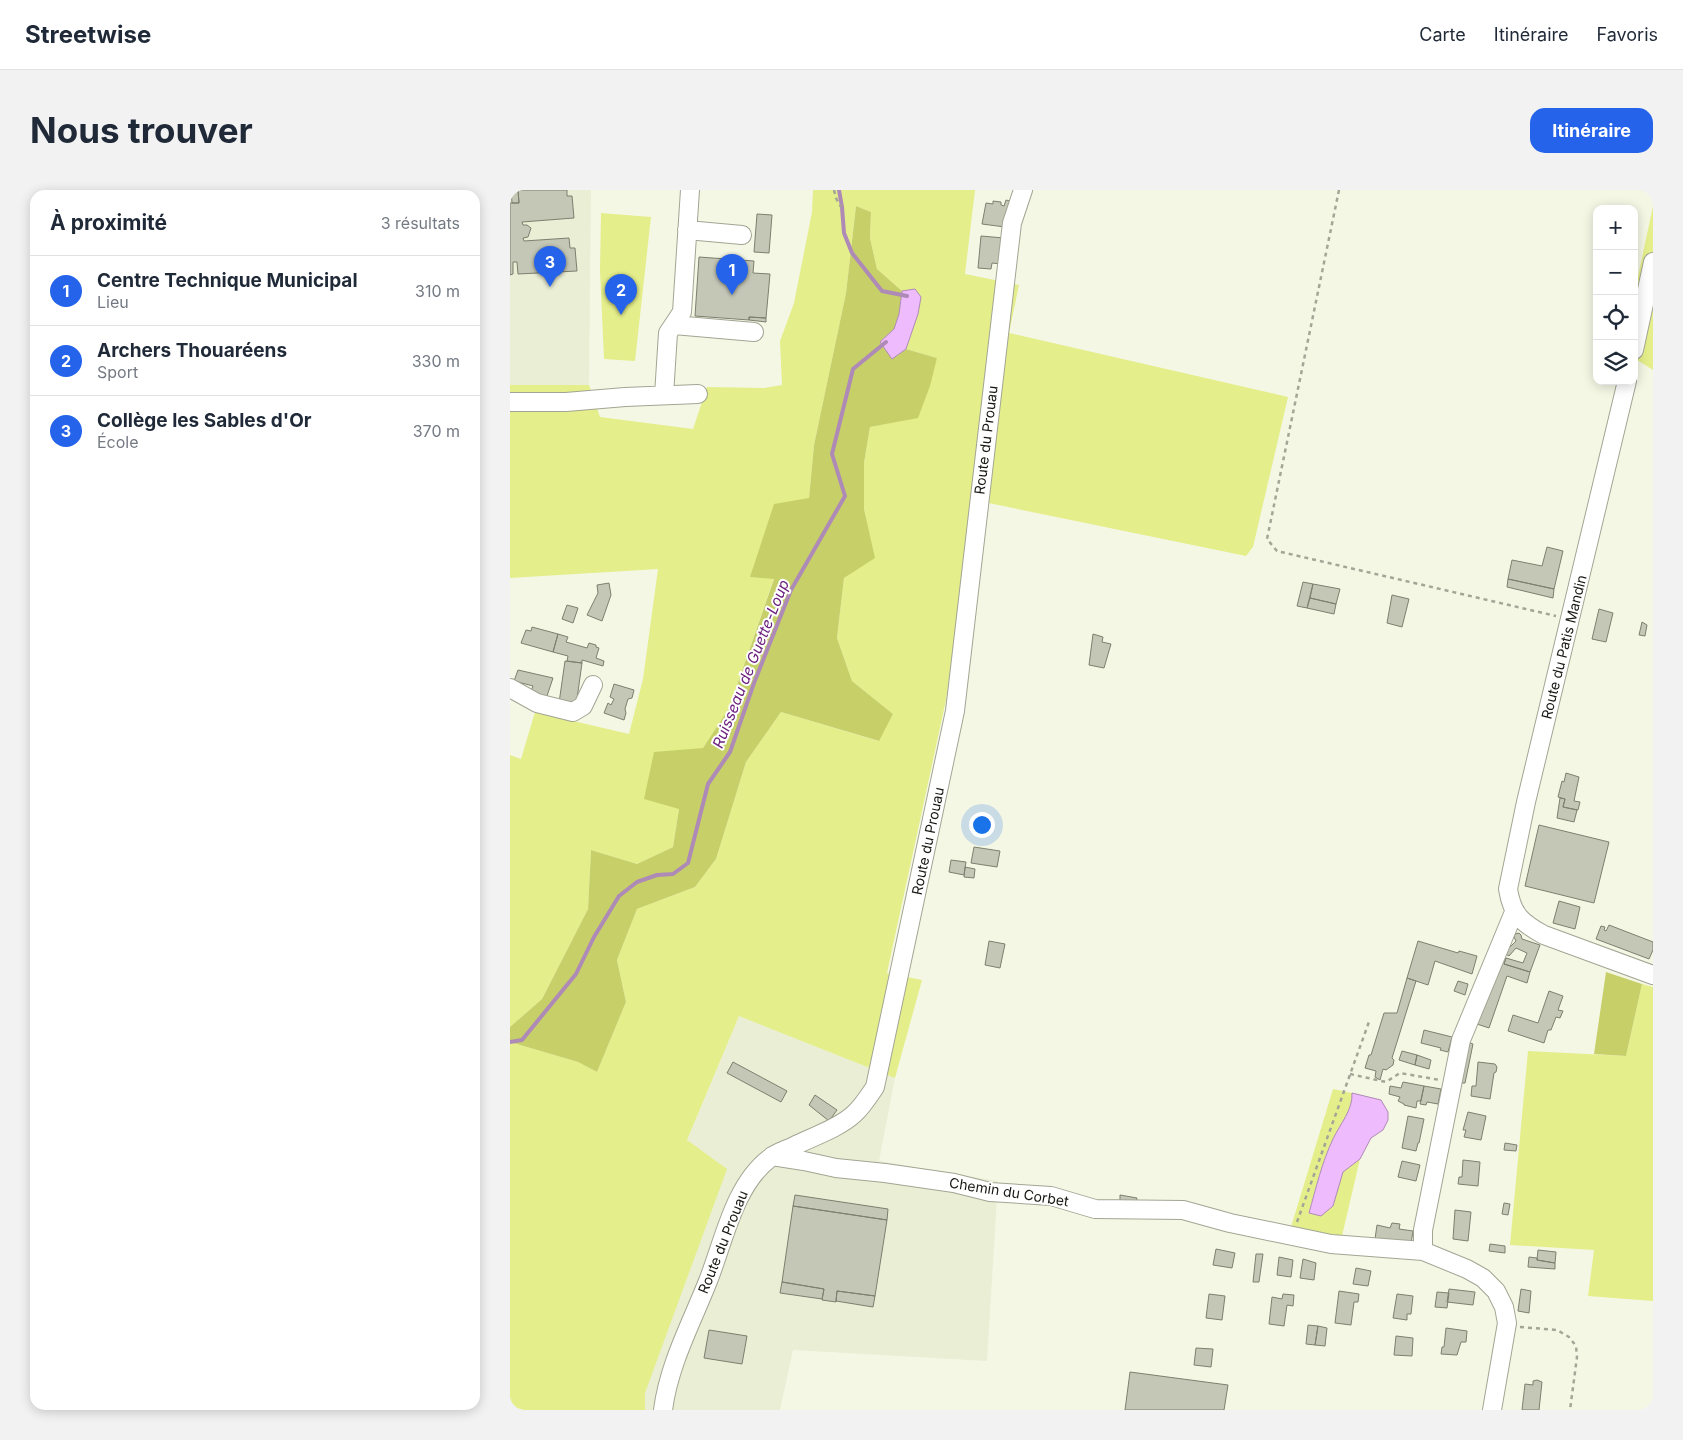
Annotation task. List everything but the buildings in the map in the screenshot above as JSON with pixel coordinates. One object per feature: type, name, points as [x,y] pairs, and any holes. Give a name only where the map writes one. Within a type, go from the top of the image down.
[{"type":"street","points":[[664,395],[668,333],[682,312],[690,190]]},
{"type":"street","name":"Route du Prouau","points":[[663,1410],[666,1388],[676,1356],[708,1281],[733,1212],[750,1178],[772,1156],[839,1125],[854,1115],[875,1088],[955,711],[1012,223],[1023,190]]},
{"type":"street","points":[[688,230],[742,235]]},
{"type":"street","points":[[1636,340],[1653,262]]},
{"type":"street","points":[[674,325],[754,332]]},
{"type":"street","name":"Route du Patis Mandin","points":[[1514,912],[1508,889],[1526,802],[1626,385]]},
{"type":"street","points":[[510,402],[566,402],[698,394]]},
{"type":"street","points":[[510,688],[537,703],[572,712],[584,706],[593,685]]},
{"type":"street","points":[[1514,912],[1520,920],[1544,936],[1653,975]]},
{"type":"street","points":[[1424,1251],[1423,1230],[1460,1040],[1514,912]]},
{"type":"street","name":"Chemin du Corbet","points":[[772,1156],[836,1168],[954,1183],[990,1192],[1051,1196],[1095,1209],[1183,1210],[1230,1223],[1332,1244],[1424,1251],[1467,1269],[1483,1278],[1496,1292],[1504,1307],[1507,1323]]},
{"type":"street","points":[[1492,1410],[1507,1323]]},
{"type":"path","points":[[834,190],[841,207]]},
{"type":"path","points":[[1339,190],[1267,539],[1277,551],[1571,619]]},
{"type":"path","points":[[1292,1236],[1370,1019]]},
{"type":"path","points":[[1350,1074],[1386,1082],[1400,1073],[1452,1082]]},
{"type":"path","points":[[1507,1323],[1520,1327],[1557,1330],[1569,1337],[1576,1346],[1577,1357],[1570,1410]]},
{"type":"shaded area","points":[[510,190],[591,190],[589,385],[510,385]]},
{"type":"shaded area","points":[[915,289],[921,297],[918,314],[906,349],[892,359],[880,342],[894,329],[899,314],[902,291]]},
{"type":"shaded area","points":[[739,1016],[895,1078],[879,1161],[998,1181],[987,1361],[793,1350],[780,1410],[645,1410],[645,1393],[687,1140]]},
{"type":"shaded area","points":[[1352,1093],[1381,1100],[1388,1112],[1388,1120],[1383,1130],[1371,1138],[1360,1159],[1343,1172],[1333,1206],[1321,1216],[1309,1213],[1319,1175],[1333,1139],[1348,1111]]},
{"type":"green space","points":[[813,190],[975,190],[965,274],[1019,285],[1009,333],[1288,397],[1253,547],[1246,556],[974,500],[946,700],[887,973],[922,980],[895,1078],[739,1016],[687,1140],[727,1169],[645,1393],[645,1410],[510,1410],[510,1042],[578,1062],[597,1072],[626,1002],[617,960],[637,909],[695,887],[716,859],[746,762],[781,712],[878,741],[893,714],[852,681],[837,638],[844,578],[874,557],[864,509],[864,463],[870,427],[918,417],[937,358],[906,349],[918,314],[915,289],[902,291],[877,269],[870,238],[871,212],[856,206],[846,293],[814,445],[809,498],[750,577],[774,578],[729,708],[703,748],[679,809],[673,847],[637,864],[591,850],[588,909],[542,999],[510,1027],[510,755],[521,759],[535,712],[629,734],[643,679],[658,569],[510,578],[510,385],[589,385],[600,417],[693,429],[707,387],[764,388],[782,385],[780,341],[794,303],[812,212]]},
{"type":"green space","points":[[856,206],[871,212],[870,238],[877,269],[902,291],[899,314],[894,329],[880,342],[892,359],[906,349],[937,358],[930,386],[918,418],[870,427],[864,463],[864,509],[875,558],[844,578],[837,638],[852,681],[893,714],[879,741],[781,712],[746,762],[716,859],[695,887],[637,909],[617,960],[626,1002],[597,1072],[578,1062],[510,1042],[510,1027],[542,999],[588,909],[591,850],[637,864],[673,847],[679,809],[644,799],[654,752],[703,748],[729,708],[774,579],[750,577],[774,504],[809,498],[814,445],[846,293]]},
{"type":"green space","points":[[1653,206],[1653,370],[1638,361],[1638,276]]},
{"type":"green space","points":[[601,213],[651,217],[635,361],[604,359],[600,270]]},
{"type":"green space","points":[[1606,972],[1642,984],[1626,1056],[1594,1054]]},
{"type":"green space","points":[[1642,984],[1653,987],[1653,1301],[1588,1296],[1594,1250],[1510,1245],[1528,1051],[1626,1056]]},
{"type":"green space","points":[[1333,1089],[1352,1093],[1352,1099],[1326,1157],[1309,1212],[1321,1216],[1333,1206],[1343,1172],[1360,1159],[1342,1236],[1291,1227]]},
{"type":"waterway","name":"Ruisseau de Guette-Loup","points":[[839,190],[844,233],[852,253],[882,291],[907,296]]},
{"type":"waterway","name":"Ruisseau de Guette-Loup","points":[[510,1042],[522,1040],[576,974],[594,937],[619,896],[637,882],[657,875],[673,874],[688,863],[708,784],[730,752],[754,683],[791,590],[845,496],[832,454],[853,369],[886,342]]},
{"type":"place","name":"Collège les Sables d'Or","points":[[550,287]]},
{"type":"place","name":"Centre Technique Municipal","points":[[732,295]]},
{"type":"place","name":"Archers Thouaréens","points":[[621,315]]}]
